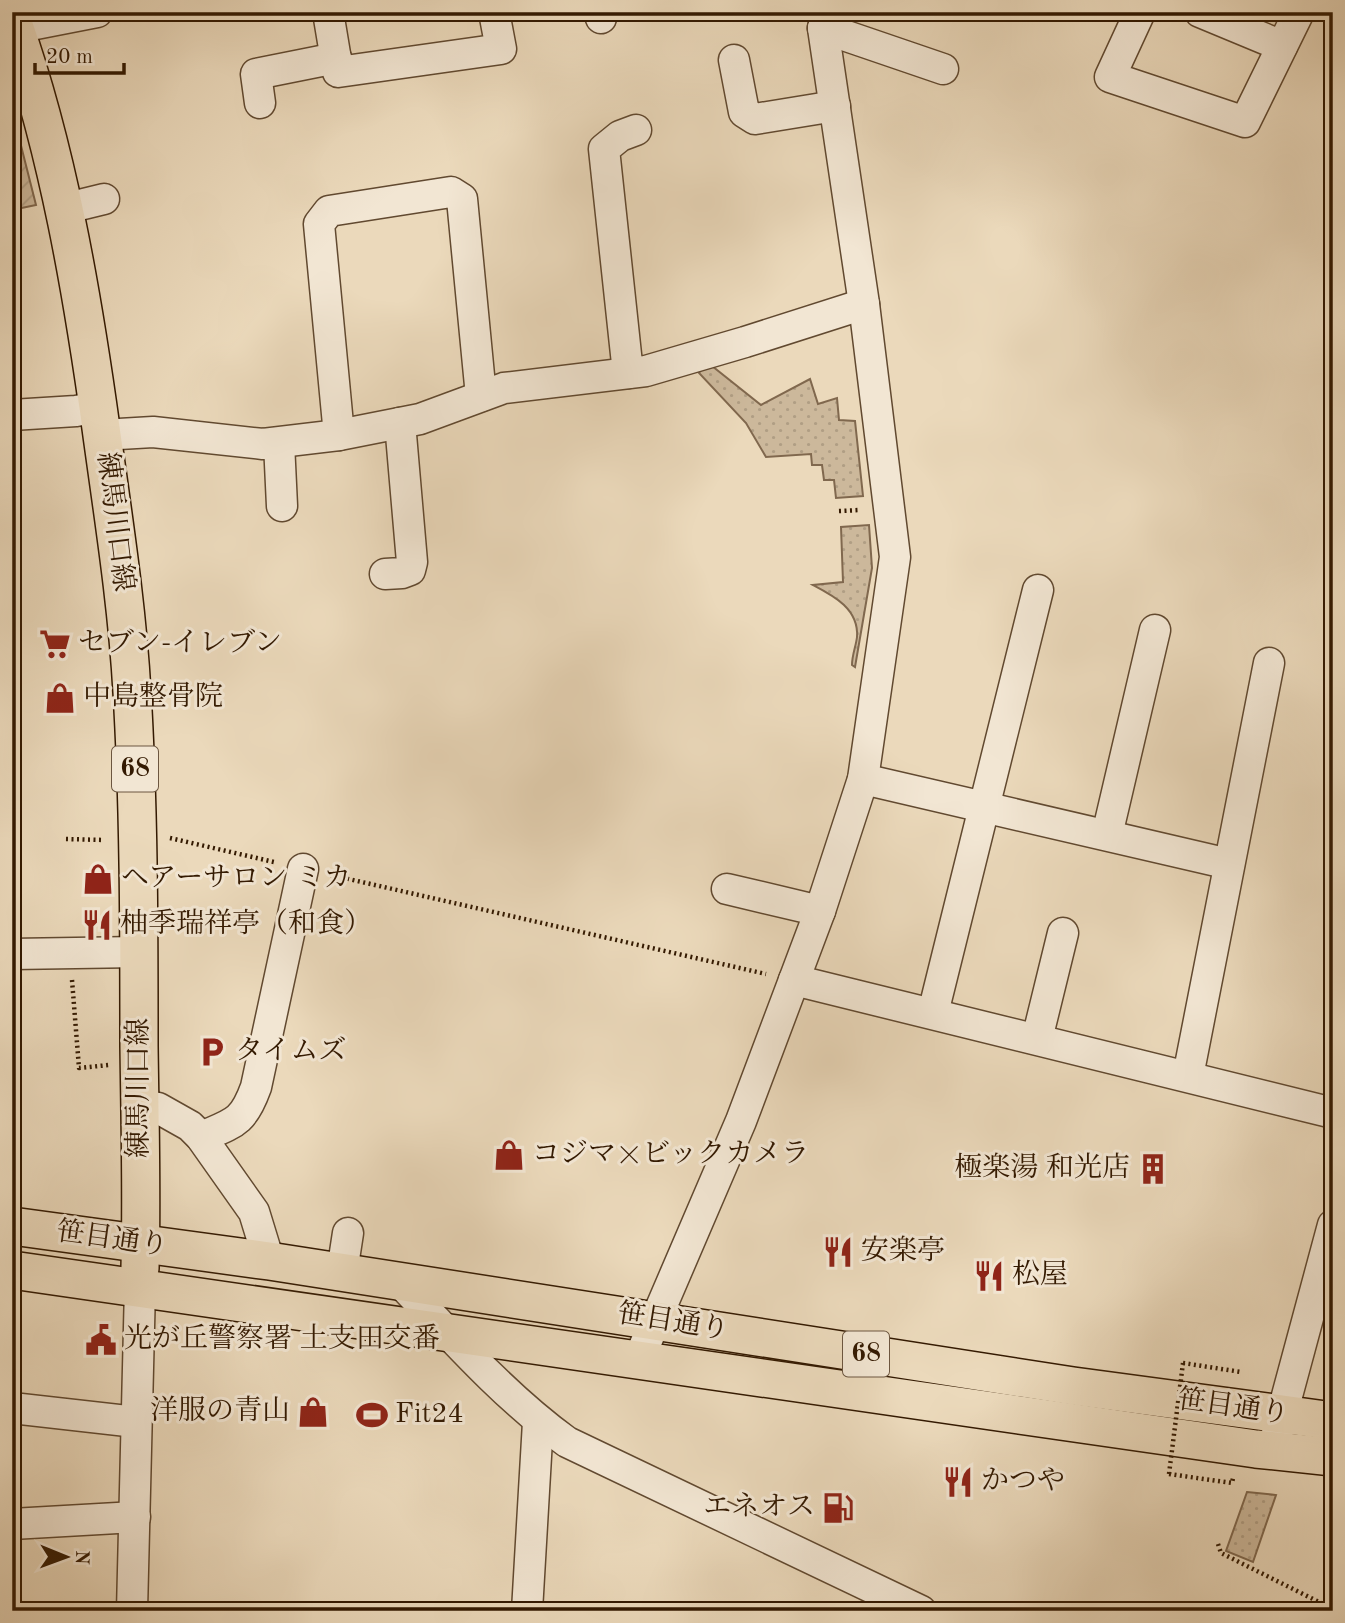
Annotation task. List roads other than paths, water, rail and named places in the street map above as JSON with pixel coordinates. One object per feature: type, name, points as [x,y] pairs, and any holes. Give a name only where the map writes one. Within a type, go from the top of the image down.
[{"type":"main road","name":"練馬川口線","points":[[14,24],[41,116],[63,209],[81,298],[116,521],[130,666],[121,835],[139,952],[139,1287]]},
{"type":"main road","name":"笹目通り","points":[[12,1226],[342,1272],[1073,1386],[1333,1421]]},
{"type":"main road","name":"笹目通り","points":[[12,1270],[1273,1451],[1333,1457]]},
{"type":"street","points":[[14,24],[97,12]]},
{"type":"street","points":[[328,12],[338,72],[500,50],[494,12]]},
{"type":"street","points":[[1139,12],[1110,77],[1245,122],[1298,12]]},
{"type":"street","points":[[1200,12],[1282,47]]},
{"type":"street","points":[[638,1361],[741,1121],[820,911],[863,779],[895,557],[864,304],[835,106],[827,20],[943,69]]},
{"type":"street","points":[[260,103],[256,74],[336,58]]},
{"type":"street","points":[[734,60],[744,112],[755,120],[835,106]]},
{"type":"street","points":[[628,373],[604,149],[620,136],[636,130]]},
{"type":"street","points":[[339,435],[319,225],[329,211],[451,192],[462,199],[481,396]]},
{"type":"street","points":[[63,209],[104,199]]},
{"type":"street","points":[[12,415],[76,411],[100,421],[153,432],[263,444],[278,443],[339,435],[420,419],[504,388],[646,371],[864,304]]},
{"type":"street","points":[[385,574],[411,570],[412,562],[400,423]]},
{"type":"street","points":[[278,443],[282,506]]},
{"type":"street","points":[[933,1013],[1038,590]]},
{"type":"street","points":[[1107,835],[1155,629]]},
{"type":"street","points":[[1188,1076],[1269,663]]},
{"type":"street","points":[[863,779],[1229,864]]},
{"type":"street","points":[[201,1138],[235,1122],[248,1108],[256,1087],[303,869]]},
{"type":"street","points":[[727,889],[820,911]]},
{"type":"street","points":[[1037,1039],[1063,933]]},
{"type":"street","points":[[12,954],[139,952]]},
{"type":"street","points":[[794,980],[1333,1113]]},
{"type":"street","points":[[140,1106],[158,1108],[190,1126],[201,1138],[254,1212],[269,1261]]},
{"type":"street","points":[[1273,1451],[1326,1275],[1333,1224]]},
{"type":"street","points":[[342,1272],[348,1233]]},
{"type":"street","points":[[399,1281],[538,1422],[567,1442],[921,1611]]},
{"type":"street","points":[[132,1611],[139,1287]]},
{"type":"street","points":[[12,1408],[136,1422]]},
{"type":"street","points":[[527,1611],[538,1422]]},
{"type":"street","points":[[12,1524],[135,1517]]},
{"type":"place","name":"セブン-イレブン","points":[[55,644]]},
{"type":"place","name":"中島整骨院","points":[[60,698]]},
{"type":"place","name":"ヘアーサロン ミカ","points":[[98,879]]},
{"type":"place","name":"柚季瑞祥亭（和食）","points":[[97,925]]},
{"type":"place","name":"タイムズ","points":[[212,1052]]},
{"type":"place","name":"コジマ×ビックカメラ","points":[[509,1155]]},
{"type":"place","name":"極楽湯 和光店","points":[[1153,1169]]},
{"type":"place","name":"安楽亭","points":[[838,1252]]},
{"type":"place","name":"松屋","points":[[989,1276]]},
{"type":"place","name":"光が丘警察署 土支田交番","points":[[101,1340]]},
{"type":"place","name":"洋服の青山","points":[[313,1412]]},
{"type":"place","name":"Fit24","points":[[372,1415]]},
{"type":"place","name":"かつや","points":[[958,1482]]},
{"type":"place","name":"エネオス","points":[[838,1508]]}]
